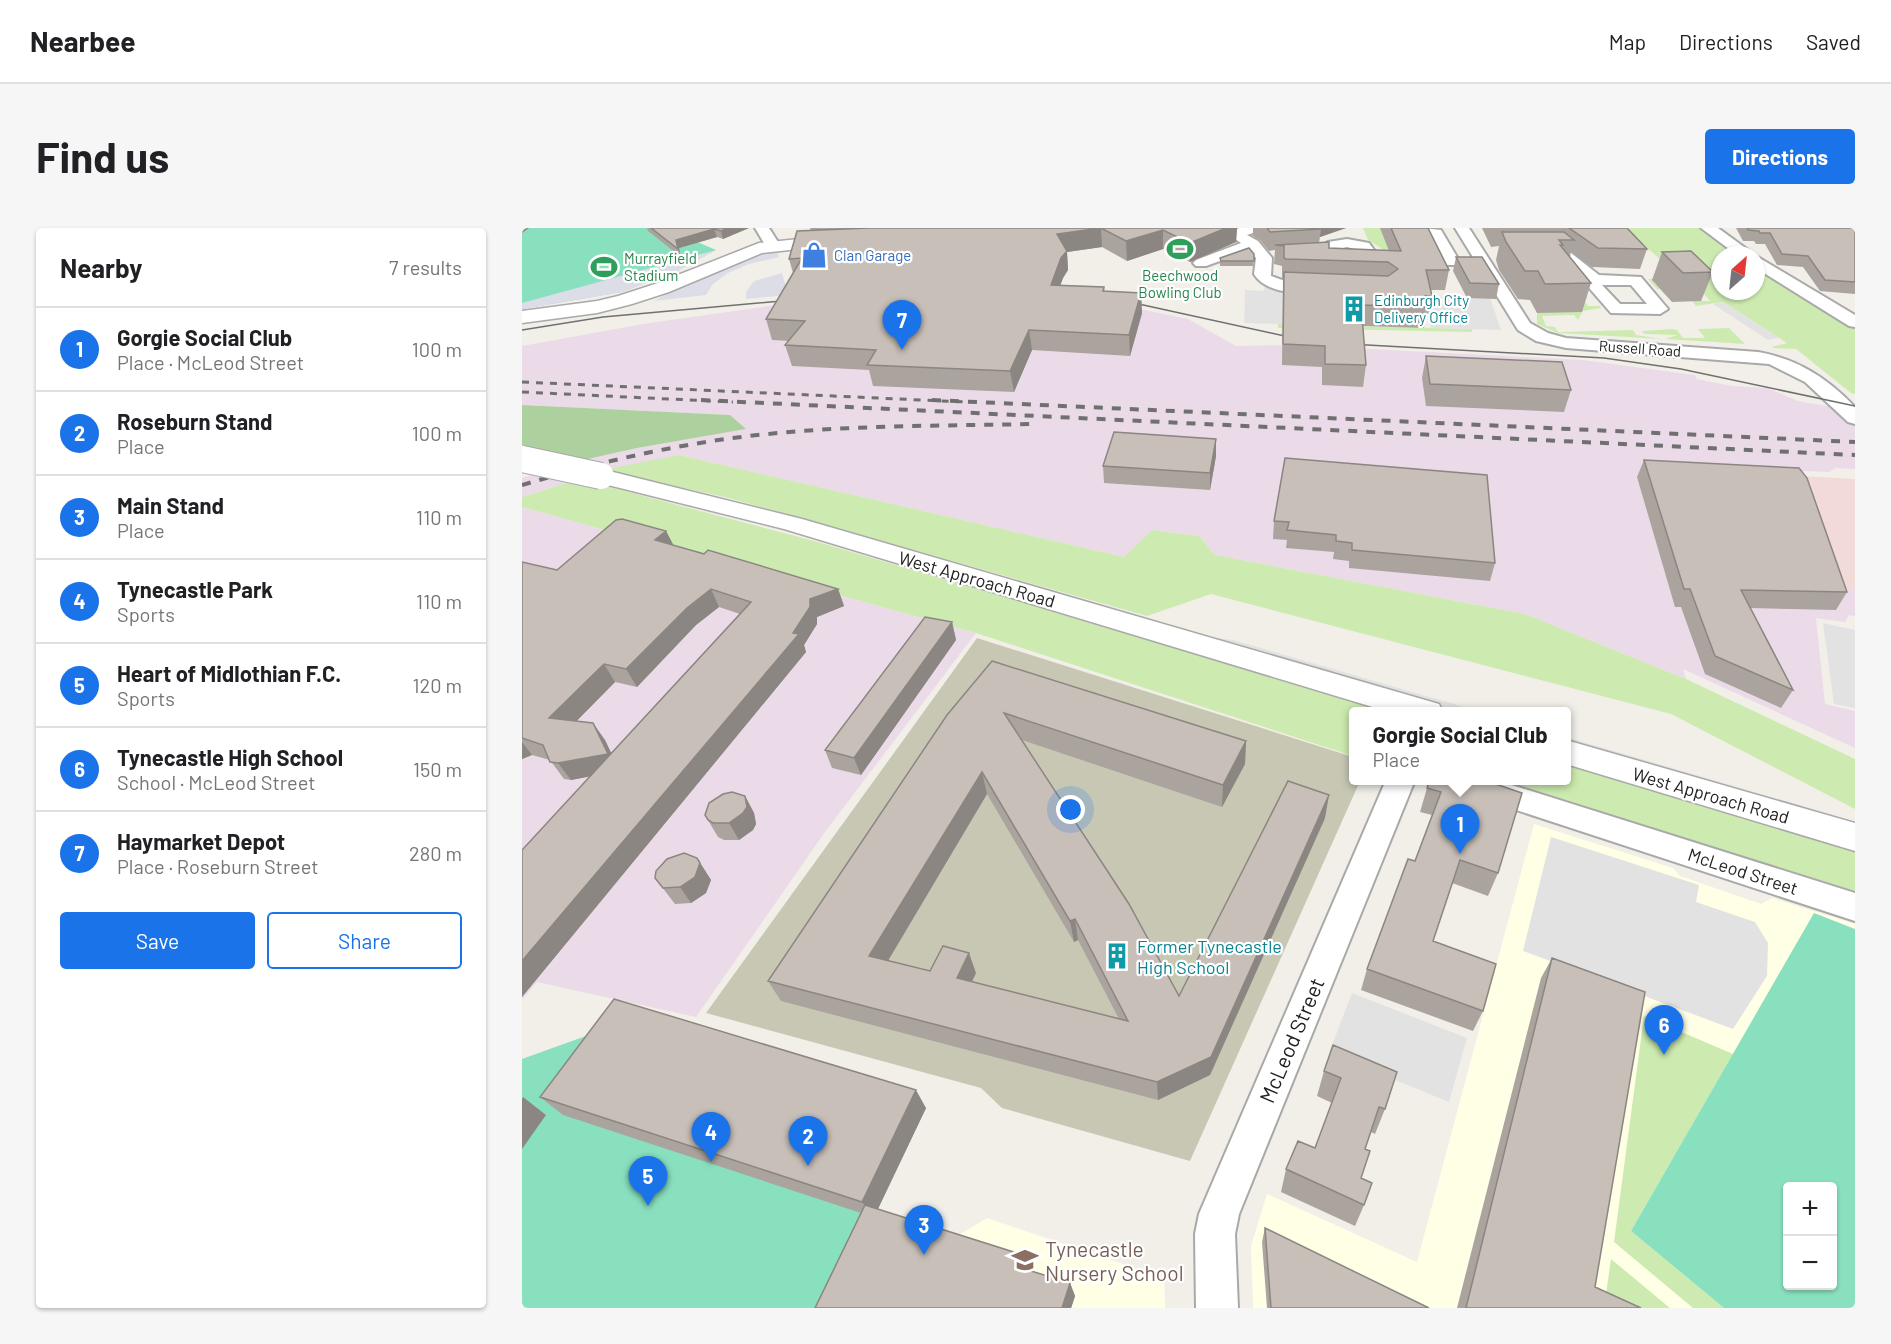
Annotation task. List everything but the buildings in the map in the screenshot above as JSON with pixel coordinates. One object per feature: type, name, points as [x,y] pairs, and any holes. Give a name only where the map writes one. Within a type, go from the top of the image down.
[{"type":"street","points":[[762,228],[771,245]]},
{"type":"street","points":[[1310,256],[1329,254],[1349,260],[1368,255],[1368,249],[1355,244],[1357,236],[1350,228]]},
{"type":"street","points":[[1430,228],[1436,233],[1452,262]]},
{"type":"street","name":"Russell Road","points":[[1462,228],[1485,254],[1524,326],[1542,337],[1566,343],[1758,357],[1783,361],[1800,369],[1855,418]]},
{"type":"street","points":[[1708,228],[1734,246]]},
{"type":"street","points":[[1201,263],[1254,236],[1264,258],[1263,277],[1269,282],[1282,286],[1331,287]]},
{"type":"street","points":[[522,317],[597,307],[625,300],[662,288],[742,254],[771,245],[857,239]]},
{"type":"street","points":[[1527,253],[1558,244],[1595,280]]},
{"type":"street","points":[[1264,258],[1281,257]]},
{"type":"street","points":[[1765,267],[1855,322]]},
{"type":"street","name":"West Approach Road","points":[[522,459],[601,476],[793,524],[1414,707]]},
{"type":"street","name":"West Approach Road","points":[[1571,753],[1855,837]]},
{"type":"street","name":"McLeod Street","points":[[1217,1308],[1215,1234],[1219,1214],[1399,785]]},
{"type":"street","name":"McLeod Street","points":[[1475,785],[1855,907]]},
{"type":"shaded area","points":[[716,250],[675,272],[622,292],[522,309],[522,303]]},
{"type":"shaded area","points":[[777,250],[779,257],[749,264],[728,273],[713,284],[706,295],[654,301],[673,288],[753,256]]},
{"type":"shaded area","points":[[782,273],[788,295],[746,299],[746,292],[754,281]]},
{"type":"shaded area","name":"Edinburgh City Delivery Office","points":[[1265,287],[1378,291],[1379,295],[1490,298],[1501,330],[1431,328],[1425,301],[1283,297],[1282,324],[1244,323],[1245,290],[1264,291]]},
{"type":"shaded area","points":[[840,301],[1131,307],[1188,319],[1236,346],[1291,345],[1583,360],[1695,375],[1697,379],[1732,386],[1767,388],[1798,401],[1855,411],[1855,469],[1836,468],[1829,472],[1783,470],[1829,588],[1855,590],[1855,616],[1849,615],[1845,622],[1816,618],[1825,704],[1855,711],[1855,748],[1683,669],[1686,679],[1525,614],[1215,555],[1199,536],[1152,530],[1124,557],[679,455],[579,479],[522,497],[522,478],[570,463],[637,448],[745,429],[730,415],[522,405],[522,346],[643,324],[769,306]]},
{"type":"shaded area","points":[[1723,302],[1779,338],[1768,340],[1713,304]]},
{"type":"shaded area","points":[[1785,475],[1855,479],[1855,590],[1829,588]]},
{"type":"shaded area","points":[[522,507],[976,633],[825,832],[696,1017],[537,982],[522,1000]]},
{"type":"shaded area","points":[[1823,623],[1855,630],[1855,708],[1834,704]]},
{"type":"shaded area","points":[[1192,635],[1233,640],[1464,707],[1437,707]]},
{"type":"shaded area","points":[[977,638],[1349,756],[1349,785],[1358,785],[1190,1161],[1002,1108],[981,1088],[706,1013]]},
{"type":"shaded area","points":[[1571,738],[1799,805],[1855,826],[1571,746]]},
{"type":"shaded area","points":[[1534,824],[1673,868],[1680,876],[1761,904],[1772,898],[1855,924],[1855,1308],[1253,1308],[1251,1246],[1267,1194],[1417,1262]]},
{"type":"shaded area","points":[[1551,837],[1699,885],[1696,902],[1755,922],[1768,943],[1767,976],[1733,1029],[1523,951]]},
{"type":"shaded area","points":[[1352,993],[1467,1038],[1449,1102],[1329,1053]]},
{"type":"shaded area","name":"Tynecastle Nursery School","points":[[987,1218],[1164,1278],[1165,1308],[918,1308],[947,1242]]},
{"type":"green space","name":"Murrayfield Stadium","points":[[522,228],[687,228],[695,241],[716,250],[675,272],[622,292],[522,309]]},
{"type":"green space","points":[[1363,228],[1388,228],[1391,251],[1382,251],[1368,240]]},
{"type":"green space","points":[[1624,228],[1702,228],[1727,246],[1711,246],[1711,300],[1765,300],[1765,273],[1855,327],[1855,394],[1796,349],[1773,348],[1787,343],[1723,302],[1696,306],[1692,301],[1710,301],[1700,289],[1653,282],[1663,289],[1657,289],[1648,279],[1690,278],[1674,271]]},
{"type":"green space","points":[[1578,292],[1588,306],[1600,306],[1601,308],[1583,311],[1578,320],[1574,315],[1542,316],[1546,326],[1555,327],[1558,332],[1633,330],[1636,335],[1662,339],[1558,333],[1537,324],[1537,313]]},
{"type":"green space","points":[[1278,324],[1472,329],[1472,332],[1278,328]]},
{"type":"green space","points":[[1729,328],[1745,344],[1665,339],[1677,335],[1644,334],[1642,331],[1672,329],[1677,330],[1683,338],[1705,338],[1698,329]]},
{"type":"green space","points":[[522,405],[730,415],[746,429],[637,448],[570,463],[522,454]]},
{"type":"green space","points":[[679,455],[1124,557],[1152,530],[1199,536],[1215,555],[1525,614],[1686,679],[1855,759],[1855,809],[1671,714],[1211,594],[1147,616],[729,498],[602,470]]},
{"type":"green space","points":[[579,479],[818,542],[1378,707],[1349,707],[1349,755],[976,633],[522,507],[522,497]]},
{"type":"green space","points":[[1571,764],[1855,848],[1855,895],[1502,785],[1571,785]]},
{"type":"green space","points":[[1814,913],[1855,929],[1855,1308],[1724,1308],[1631,1231]]},
{"type":"green space","points":[[1644,1016],[1733,1054],[1631,1231],[1724,1308],[1693,1308],[1614,1242]]},
{"type":"green space","points":[[633,1019],[926,1108],[874,1217],[1026,1268],[1023,1279],[1075,1296],[1071,1308],[522,1308],[522,1059]]},
{"type":"green space","points":[[1611,1259],[1670,1308],[1604,1308]]},
{"type":"tram line","points":[[522,330],[603,317],[793,300]]},
{"type":"tram line","points":[[1125,301],[1298,339]]},
{"type":"tram line","points":[[1349,344],[1604,358],[1681,369],[1855,406]]},
{"type":"railway","points":[[522,382],[966,402]]},
{"type":"railway","points":[[522,392],[733,402]]},
{"type":"railway","points":[[701,400],[1855,455]]},
{"type":"railway","points":[[932,400],[1855,442]]},
{"type":"railway","points":[[522,485],[634,456],[691,444],[749,436],[855,428],[1032,424]]},
{"type":"place","name":"Beechwood Bowling Club","points":[[1180,249]]},
{"type":"place","name":"Clan Garage","points":[[814,255]]},
{"type":"place","name":"Murrayfield Stadium","points":[[604,267]]},
{"type":"place","name":"Edinburgh City Delivery Office","points":[[1354,309]]},
{"type":"place","name":"Haymarket Depot","points":[[902,350]]},
{"type":"place","name":"Gorgie Social Club","points":[[1460,854]]},
{"type":"place","name":"Former Tynecastle High School","points":[[1117,956]]},
{"type":"place","name":"Tynecastle High School","points":[[1664,1055]]},
{"type":"place","name":"Tynecastle Park","points":[[711,1162]]},
{"type":"place","name":"Roseburn Stand","points":[[808,1166]]},
{"type":"place","name":"Heart of Midlothian F.C.","points":[[648,1206]]},
{"type":"place","name":"Main Stand","points":[[924,1255]]},
{"type":"place","name":"Tynecastle Nursery School","points":[[1025,1260]]}]
